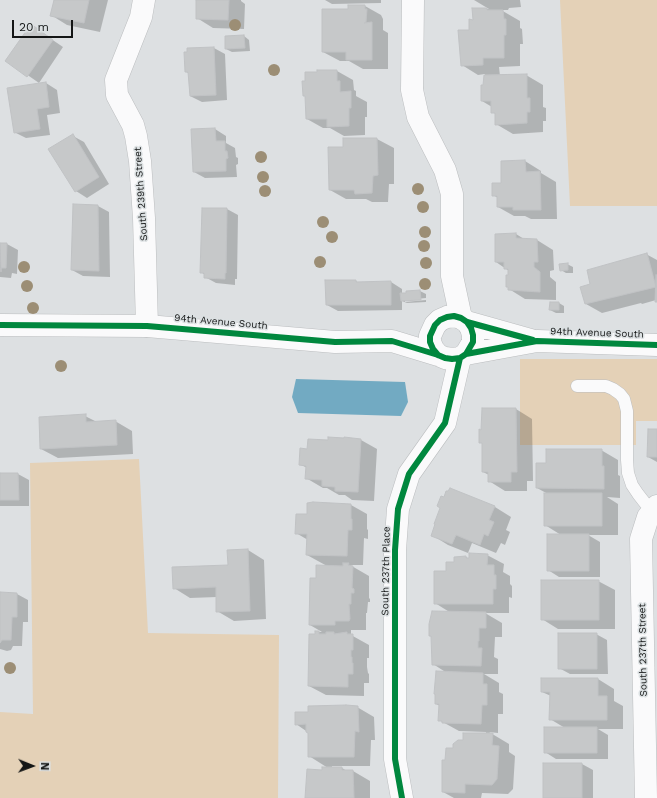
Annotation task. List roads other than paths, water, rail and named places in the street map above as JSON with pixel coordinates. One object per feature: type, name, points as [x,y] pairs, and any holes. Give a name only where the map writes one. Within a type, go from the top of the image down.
[{"type":"street","name":"South 239th Street","points":[[144,0],[141,17],[129,50],[117,74],[116,80],[117,95],[134,131],[140,161],[144,218],[147,326]]},
{"type":"street","points":[[413,0],[412,90],[418,117],[445,170],[452,194],[451,321]]},
{"type":"street","name":"94th Avenue South","points":[[392,341],[451,321],[537,341],[657,345]]},
{"type":"street","points":[[451,321],[471,328],[473,335],[473,342],[470,349],[452,357],[433,349],[430,342],[430,336],[451,321]]},
{"type":"street","name":"94th Avenue South","points":[[0,325],[147,326],[335,342],[392,341],[452,357],[537,341]]},
{"type":"street","name":"South 237th Place","points":[[402,798],[395,759],[395,550],[398,509],[409,474],[445,423],[448,409],[452,357]]},
{"type":"street","name":"South 237th Street","points":[[646,798],[641,539],[648,517],[656,508]]},
{"type":"lane","points":[[577,386],[606,386],[620,394],[624,399],[628,411],[628,473],[632,485],[645,503],[656,508]]},
{"type":"water","points":[[296,379],[405,382],[408,402],[401,416],[298,413],[292,397]]}]
